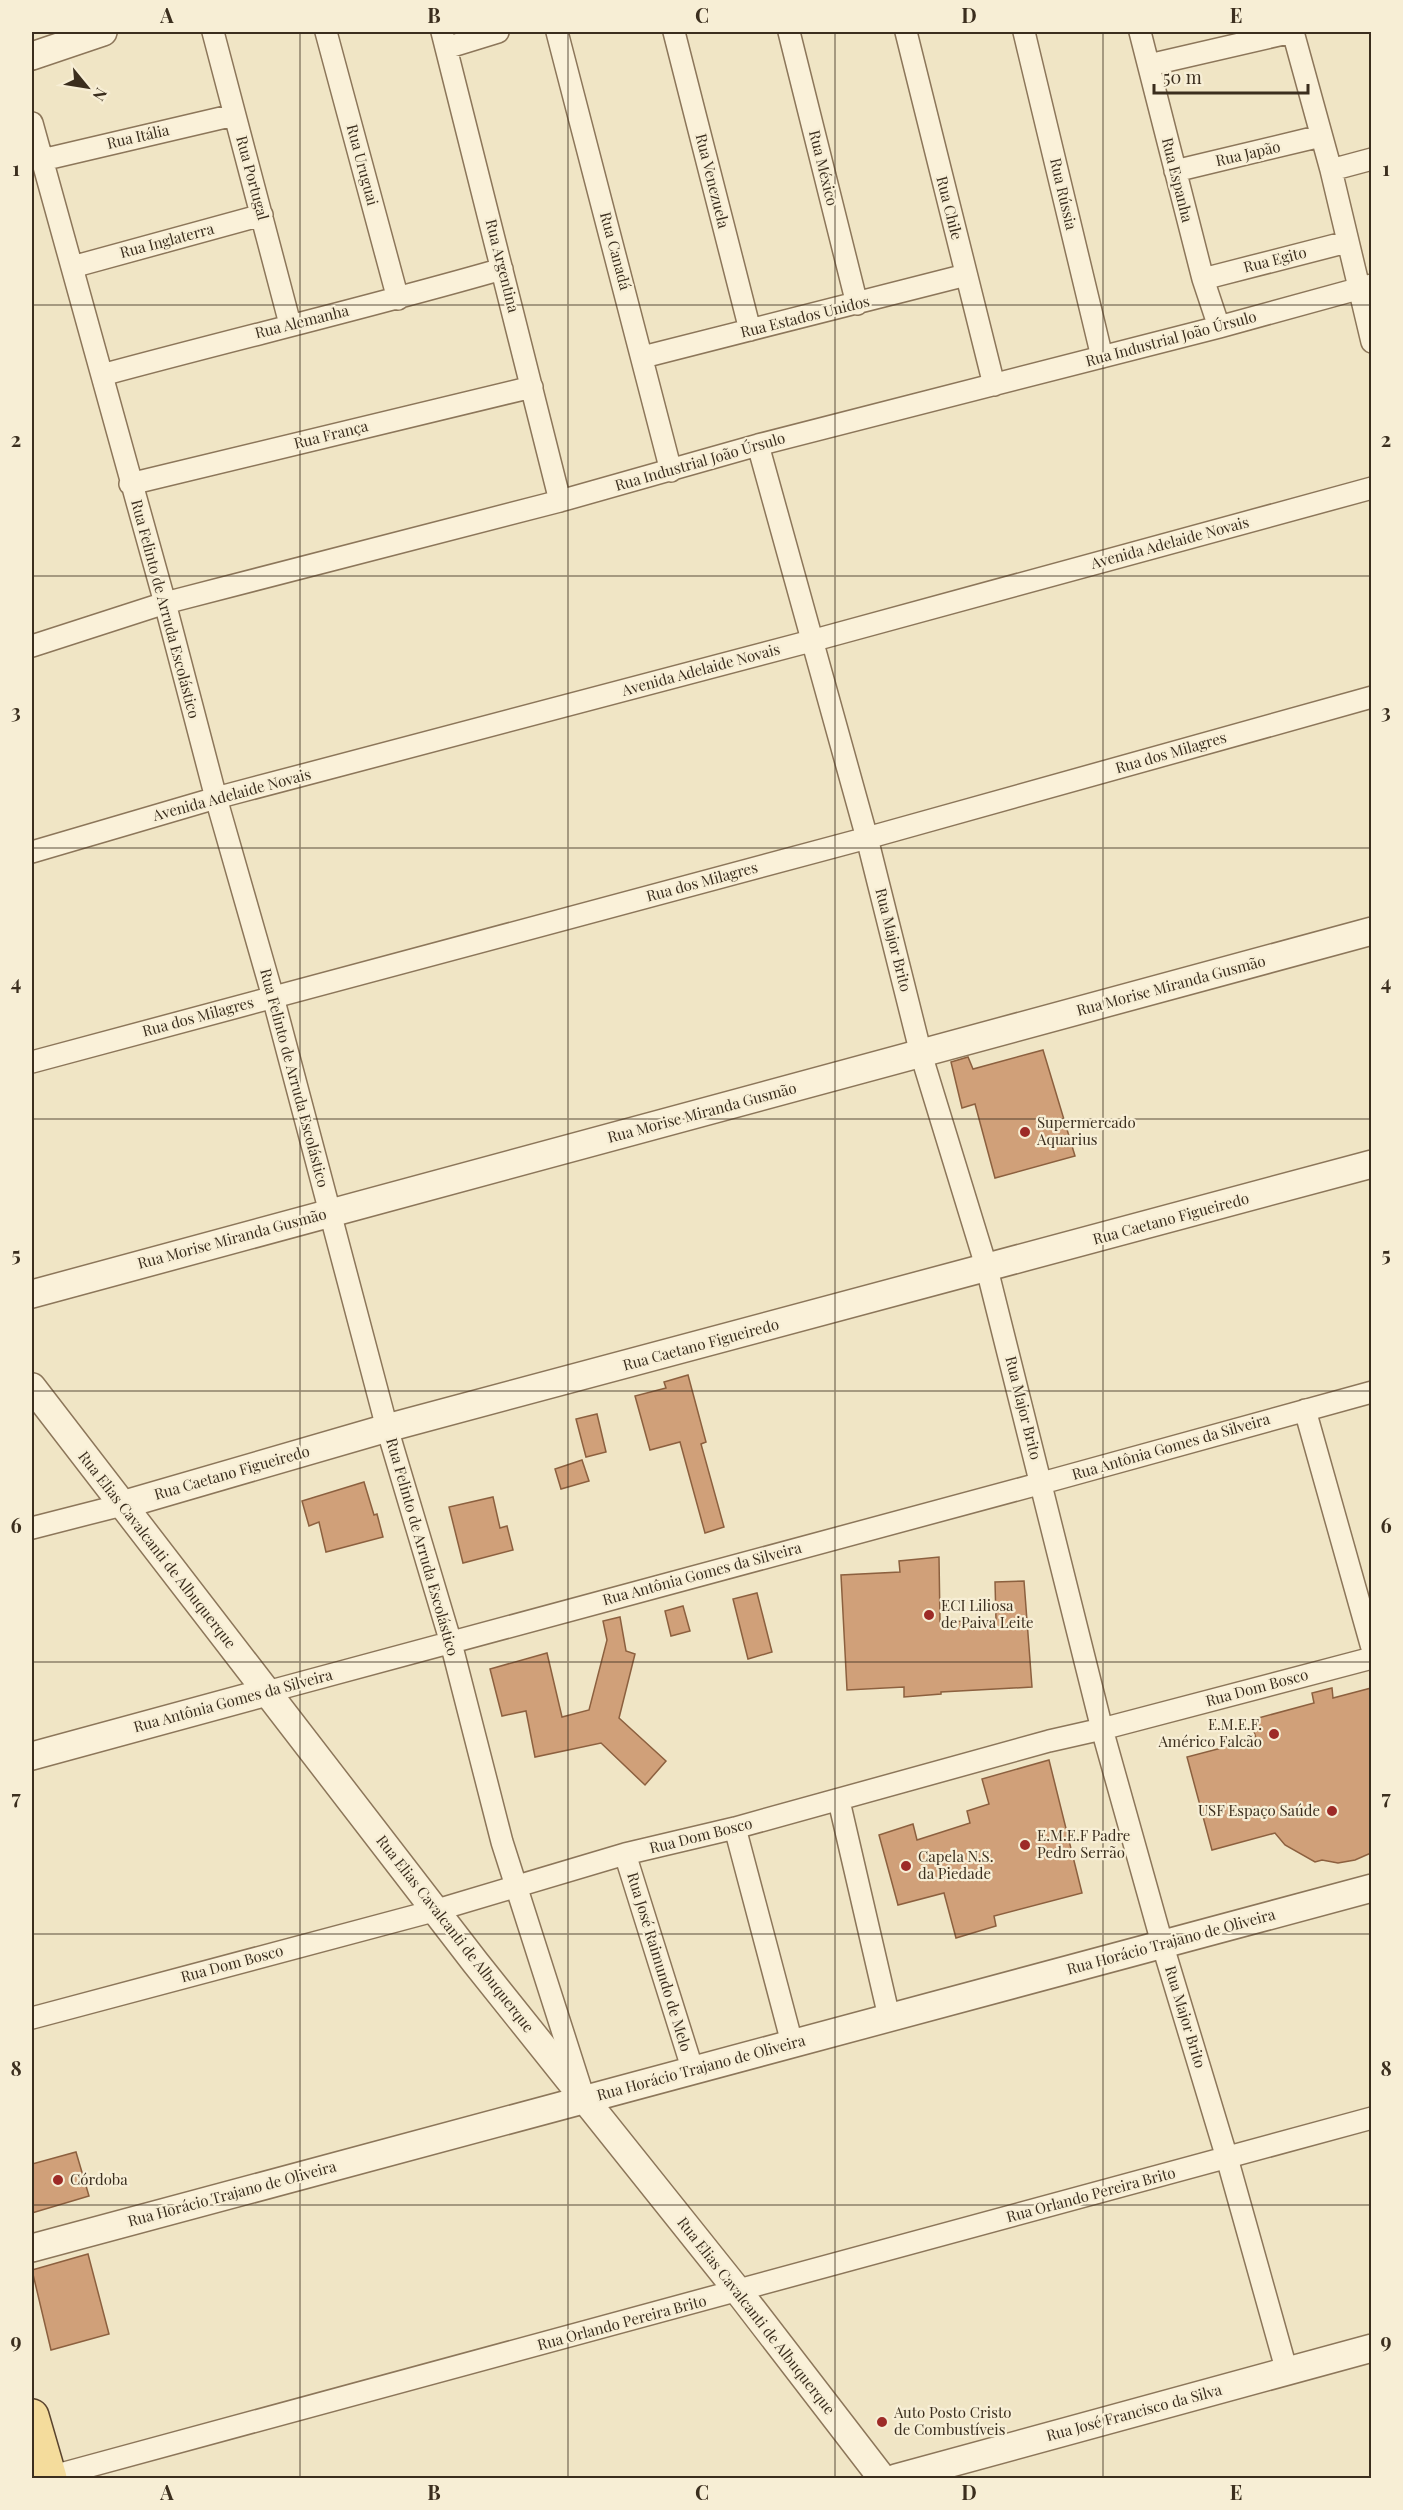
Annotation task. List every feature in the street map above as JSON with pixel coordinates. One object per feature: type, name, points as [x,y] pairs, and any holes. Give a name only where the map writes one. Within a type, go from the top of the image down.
[{"type":"main road","points":[[32,2416],[48,2478]]},
{"type":"street","points":[[32,56],[103,32]]},
{"type":"street","name":"Rua Portugal","points":[[213,32],[290,324]]},
{"type":"street","name":"Rua Uruguai","points":[[326,32],[398,299]]},
{"type":"street","points":[[444,40],[498,32]]},
{"type":"street","name":"Rua Canadá","points":[[557,32],[671,471]]},
{"type":"street","name":"Rua Venezuela","points":[[674,32],[750,330]]},
{"type":"street","name":"Rua México","points":[[789,32],[857,304]]},
{"type":"street","name":"Rua Chile","points":[[906,32],[994,385]]},
{"type":"street","name":"Rua Rússia","points":[[1024,32],[1102,357]]},
{"type":"street","name":"Rua Espanha","points":[[1140,32],[1203,279],[1219,327]]},
{"type":"street","points":[[1149,64],[1292,32],[1331,170],[1347,242],[1366,287],[1371,342]]},
{"type":"street","name":"Rua Argentina","points":[[444,40],[560,501]]},
{"type":"street","name":"Rua Itália","points":[[42,160],[234,115]]},
{"type":"street","name":"Rua Felinto de Arruda Escolástico","points":[[32,123],[130,484],[165,603],[216,798],[273,997],[387,1428],[451,1643],[514,1886],[584,2100]]},
{"type":"street","name":"Rua Japão","points":[[1175,171],[1321,136]]},
{"type":"street","points":[[1331,170],[1371,159]]},
{"type":"street","name":"Rua Inglaterra","points":[[72,267],[262,215]]},
{"type":"street","name":"Rua Egito","points":[[1203,279],[1347,242]]},
{"type":"street","name":"Rua Alemanha","points":[[102,375],[290,324],[398,299],[502,269]]},
{"type":"street","name":"Rua Estados Unidos","points":[[643,357],[966,275]]},
{"type":"street","name":"Rua Industrial João Úrsulo","points":[[32,646],[165,603],[560,501],[758,445],[1366,287]]},
{"type":"street","name":"Rua França","points":[[130,484],[532,387]]},
{"type":"street","name":"Rua Major Brito","points":[[758,445],[867,838],[921,1054],[987,1269],[1102,1729],[1287,2372]]},
{"type":"street","name":"Avenida Adelaide Novais","points":[[32,852],[216,798],[811,641],[1371,488]]},
{"type":"street","name":"Rua dos Milagres","points":[[32,1062],[867,838],[1371,697]]},
{"type":"street","name":"Rua Morise Miranda Gusmão","points":[[32,1294],[1371,931]]},
{"type":"street","name":"Rua Caetano Figueiredo","points":[[32,1528],[122,1505],[387,1428],[987,1269],[1371,1164]]},
{"type":"street","name":"Rua Elias Cavalcanti de Albuquerque","points":[[32,1387],[475,1962],[738,2291],[882,2478]]},
{"type":"street","name":"Rua Antônia Gomes da Silveira","points":[[32,1756],[1371,1392]]},
{"type":"street","points":[[1305,1410],[1371,1648]]},
{"type":"street","name":"Rua Dom Bosco","points":[[32,2018],[437,1910],[625,1854],[839,1801],[1049,1741],[1371,1658]]},
{"type":"street","points":[[839,1801],[889,2017]]},
{"type":"street","points":[[735,1828],[792,2043]]},
{"type":"street","name":"Rua José Raimundo de Melo","points":[[625,1854],[693,2071]]},
{"type":"street","name":"Rua Horácio Trajano de Oliveira","points":[[32,2248],[1371,1888]]},
{"type":"street","name":"Rua Orlando Pereira Brito","points":[[48,2478],[1371,2118]]},
{"type":"street","name":"Rua José Francisco da Silva","points":[[896,2478],[1371,2348]]},
{"type":"building","name":"Supermercado Aquarius","points":[[1043,1050],[1075,1156],[995,1178],[975,1104],[962,1108],[951,1062],[968,1057],[973,1069]]},
{"type":"building","points":[[688,1375],[706,1442],[701,1444],[724,1527],[705,1533],[680,1442],[650,1450],[635,1396],[666,1388],[664,1382]]},
{"type":"building","points":[[597,1414],[606,1452],[586,1457],[576,1419]]},
{"type":"building","points":[[582,1460],[589,1481],[561,1489],[555,1469]]},
{"type":"building","points":[[364,1482],[374,1515],[377,1514],[383,1537],[326,1552],[319,1522],[309,1526],[302,1501]]},
{"type":"building","points":[[493,1497],[500,1528],[507,1526],[513,1550],[463,1563],[449,1507]]},
{"type":"building","points":[[939,1557],[940,1622],[996,1620],[995,1582],[1024,1581],[1032,1687],[941,1692],[941,1694],[904,1697],[904,1687],[847,1690],[841,1575],[900,1572],[899,1561]]},
{"type":"building","points":[[757,1593],[772,1652],[748,1659],[733,1599]]},
{"type":"building","points":[[683,1606],[690,1631],[671,1636],[665,1611]]},
{"type":"building","points":[[620,1617],[626,1651],[635,1654],[619,1718],[666,1761],[645,1785],[601,1743],[535,1757],[526,1711],[502,1716],[490,1669],[547,1653],[562,1717],[589,1710],[607,1640],[603,1621]]},
{"type":"building","points":[[1332,1688],[1333,1698],[1371,1688],[1371,1853],[1355,1860],[1338,1863],[1322,1860],[1315,1862],[1285,1845],[1275,1833],[1212,1850],[1187,1757],[1256,1739],[1251,1720],[1314,1703],[1312,1693]]},
{"type":"building","points":[[1049,1760],[1082,1893],[994,1916],[996,1926],[956,1938],[944,1893],[898,1905],[879,1835],[913,1824],[917,1840],[970,1823],[967,1811],[989,1804],[982,1779]]},
{"type":"building","name":"Córdoba","points":[[76,2152],[89,2196],[32,2213],[32,2164]]},
{"type":"building","points":[[88,2254],[109,2334],[51,2350],[32,2270]]},
{"type":"place","name":"Supermercado Aquarius","points":[[1025,1132]]},
{"type":"place","name":"ECI Liliosa de Paiva Leite","points":[[929,1615]]},
{"type":"place","name":"E.M.E.F. Américo Falcão","points":[[1274,1734]]},
{"type":"place","name":"USF Espaço Saúde","points":[[1332,1811]]},
{"type":"place","name":"E.M.E.F Padre Pedro Serrão","points":[[1025,1845]]},
{"type":"place","name":"Capela N.S. da Piedade","points":[[906,1866]]},
{"type":"place","name":"Córdoba","points":[[58,2180]]},
{"type":"place","name":"Auto Posto Cristo de Combustíveis","points":[[882,2422]]}]
